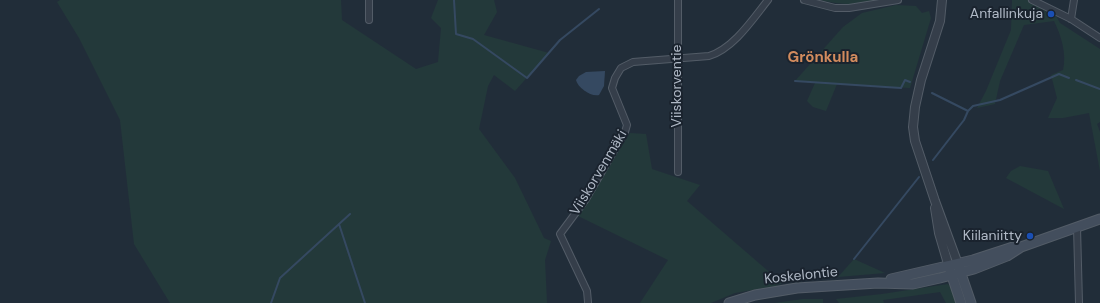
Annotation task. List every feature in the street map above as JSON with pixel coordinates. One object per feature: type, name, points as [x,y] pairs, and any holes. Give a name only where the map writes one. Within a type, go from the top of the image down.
[{"type":"main road","name":"Koskelontie","points":[[729,303],[754,295],[777,291],[878,283],[955,270],[1013,247],[1021,247],[1100,219]]},
{"type":"main road","points":[[955,270],[961,303]]},
{"type":"main road","points":[[955,270],[971,303]]},
{"type":"street","points":[[369,0],[369,20]]},
{"type":"street","name":"Viiskorventie","points":[[678,0],[678,172]]},
{"type":"street","name":"Viiskorvenmäki","points":[[588,302],[587,291],[560,234],[578,211],[626,132],[626,125],[612,88],[612,84],[621,68],[633,62],[709,56],[723,50],[753,19],[768,0]]},
{"type":"street","points":[[804,0],[835,8],[849,8],[898,0]]},
{"type":"street","points":[[942,0],[940,21],[920,80],[913,127],[915,140],[955,270]]},
{"type":"street","points":[[1032,0],[1071,19],[1100,38]]},
{"type":"street","points":[[1071,19],[1074,0]]},
{"type":"street","points":[[1077,227],[1079,303]]},
{"type":"green space","points":[[60,0],[341,0],[342,20],[416,69],[438,62],[441,28],[431,18],[438,0],[494,0],[497,12],[484,35],[549,53],[515,91],[494,75],[488,86],[479,129],[515,178],[544,238],[551,241],[545,260],[547,303],[170,303],[134,244],[120,120],[79,38],[57,2]]},
{"type":"green space","points":[[819,0],[878,0],[863,4],[841,4]]},
{"type":"green space","points":[[1012,0],[1028,0],[1032,2],[1048,13],[1056,16],[1060,23],[1100,49],[1100,122],[1097,124],[1100,132],[1100,171],[1089,113],[1063,118],[1048,118],[1057,98],[1051,75],[1063,70],[1064,64],[1063,45],[1054,21],[1024,25],[1000,81],[995,104],[977,108],[986,91],[1011,30]]},
{"type":"green space","points":[[896,5],[916,6],[922,13],[929,11],[931,18],[910,88],[837,84],[826,111],[813,107],[807,101],[815,83],[795,81],[843,27],[862,13]]},
{"type":"green space","points":[[630,133],[646,134],[652,169],[700,185],[687,201],[782,283],[776,286],[735,293],[711,303],[640,303],[668,260],[578,216]]},
{"type":"green space","points":[[1020,166],[1048,171],[1064,209],[1006,178],[1011,171]]},
{"type":"green space","points":[[854,259],[885,273],[838,277]]},
{"type":"green space","points":[[948,284],[952,289],[958,303],[946,303],[940,292],[883,300],[884,303],[839,303],[836,299],[882,294]]},
{"type":"green space","points":[[803,299],[823,299],[823,303],[774,303]]},
{"type":"water","points":[[605,71],[604,86],[599,95],[592,95],[585,91],[577,83],[576,80],[579,76],[586,72]]},
{"type":"waterway","points":[[454,0],[456,34],[473,39],[527,78],[560,40],[599,9]]},
{"type":"waterway","points":[[932,93],[968,111],[973,106],[1000,100],[1059,74],[1069,78]]},
{"type":"waterway","points":[[795,81],[901,88],[905,80],[910,82]]},
{"type":"waterway","points":[[1076,80],[1100,89]]},
{"type":"waterway","points":[[933,160],[964,120],[968,111]]},
{"type":"waterway","points":[[854,259],[919,177]]},
{"type":"waterway","points":[[271,303],[280,278],[350,214]]},
{"type":"waterway","points":[[339,224],[365,303]]},
{"type":"place","name":"Anfallinkuja","points":[[1051,14]]},
{"type":"place","name":"Kiilaniitty","points":[[1030,236]]},
{"type":"district","name":"Grönkulla","points":[[823,58]]}]
